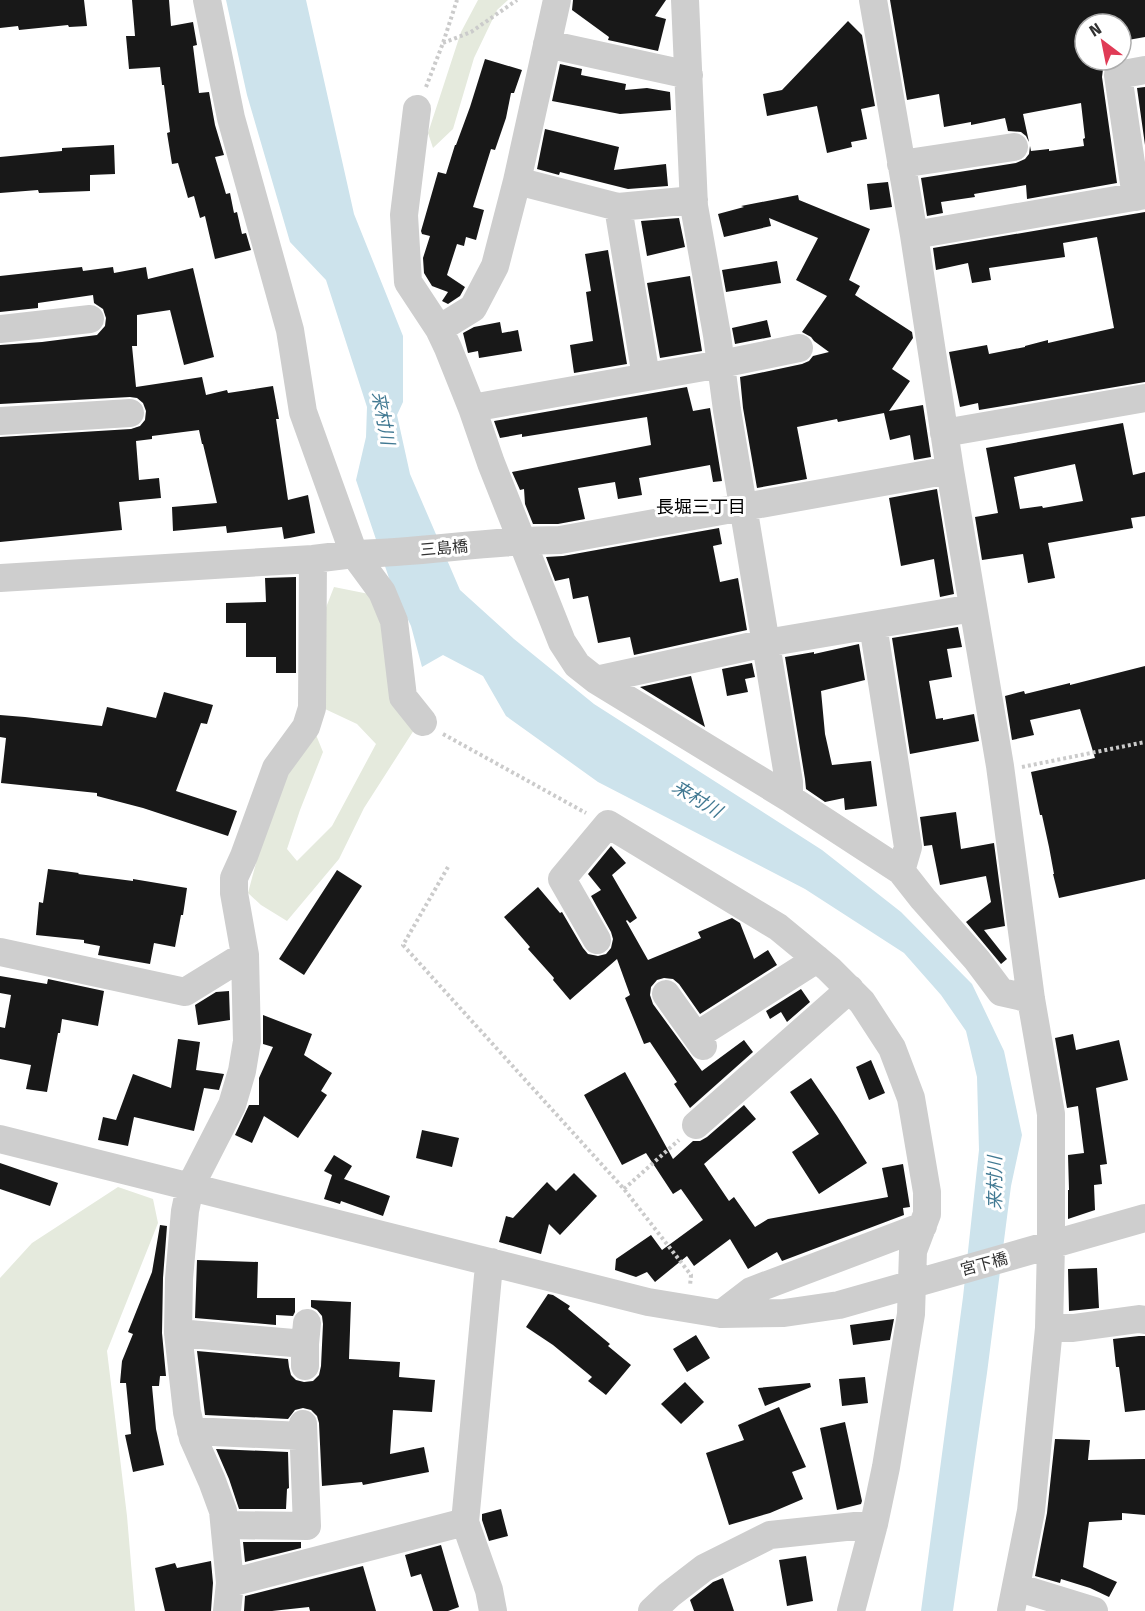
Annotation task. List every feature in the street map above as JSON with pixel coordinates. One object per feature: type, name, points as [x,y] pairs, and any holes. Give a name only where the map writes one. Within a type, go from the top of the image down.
[{"type":"street","points":[[207,0],[231,118],[290,330],[303,411],[367,554],[394,621],[403,697],[423,722]]},
{"type":"street","points":[[439,329],[473,308],[495,266],[517,181],[557,0]]},
{"type":"street","points":[[685,0],[694,200],[789,782],[789,798]]},
{"type":"street","points":[[873,0],[914,235],[950,470],[1001,771],[1031,999],[1051,1114],[1044,1247],[1049,1328],[1031,1511],[1013,1599],[1094,1611]]},
{"type":"street","points":[[547,44],[689,75]]},
{"type":"street","points":[[914,235],[1140,196],[1118,75],[1145,70]]},
{"type":"street","points":[[417,109],[404,215],[408,282],[439,329],[472,408],[515,541],[562,642],[577,665],[596,680],[789,798],[901,871],[977,960],[1001,992],[1031,999]]},
{"type":"street","points":[[901,164],[1014,147]]},
{"type":"street","points":[[517,181],[618,207],[694,200]]},
{"type":"street","points":[[618,207],[646,377]]},
{"type":"street","points":[[0,329],[90,319]]},
{"type":"street","points":[[472,408],[800,348]]},
{"type":"street","points":[[944,433],[1145,398]]},
{"type":"street","points":[[0,421],[130,412]]},
{"type":"street","name":"三島橋","points":[[0,578],[313,559],[515,541],[560,540],[950,470]]},
{"type":"street","points":[[313,559],[312,708],[306,727],[276,768],[234,878],[234,893],[245,955],[247,1041],[242,1071],[232,1105],[190,1187],[185,1211],[178,1333],[187,1412],[192,1438],[223,1511],[229,1597],[465,1522]]},
{"type":"street","points":[[596,680],[766,643],[973,608]]},
{"type":"street","points":[[873,625],[908,847],[901,871]]},
{"type":"street","points":[[597,940],[562,879],[608,824],[778,927],[817,959],[862,1002],[892,1048],[911,1098],[927,1192],[927,1214],[913,1251],[921,1281],[912,1314],[874,1524],[851,1611]]},
{"type":"street","points":[[0,952],[185,992],[245,955]]},
{"type":"street","points":[[667,993],[699,1041],[817,959]]},
{"type":"street","points":[[696,1125],[850,990]]},
{"type":"street","name":"宮下橋","points":[[0,1139],[648,1302],[721,1314],[784,1313],[839,1305],[1145,1218]]},
{"type":"street","points":[[721,1314],[751,1291],[924,1226]]},
{"type":"street","points":[[491,1262],[465,1522],[489,1590],[493,1611]]},
{"type":"street","points":[[1049,1328],[1073,1328],[1145,1320]]},
{"type":"street","points":[[178,1333],[306,1344]]},
{"type":"street","points":[[191,1431],[303,1430],[307,1526],[225,1525]]},
{"type":"street","points":[[652,1611],[704,1568],[770,1536],[874,1524]]},
{"type":"path","points":[[417,109],[458,0]]},
{"type":"path","points":[[443,43],[471,32],[517,0]]},
{"type":"path","points":[[423,722],[608,824]]},
{"type":"path","points":[[1001,771],[1145,742]]},
{"type":"path","points":[[448,867],[403,945],[624,1189],[691,1275],[689,1309]]},
{"type":"path","points":[[624,1189],[696,1125]]},
{"type":"shaded area","points":[[478,0],[508,0],[497,10],[474,58],[453,129],[433,148],[428,133],[461,32]]},
{"type":"shaded area","points":[[334,587],[369,594],[385,617],[414,730],[364,808],[339,859],[287,921],[261,905],[248,893],[265,829],[286,769],[314,730],[323,752],[287,849],[297,861],[332,826],[376,744],[357,724],[325,709],[325,610]]},
{"type":"shaded area","points":[[118,1187],[153,1199],[158,1223],[107,1351],[127,1516],[135,1611],[0,1611],[0,1278],[32,1243]]},
{"type":"water","name":"来村川","points":[[226,0],[306,0],[354,214],[403,336],[403,402],[397,415],[410,474],[460,590],[514,639],[594,704],[822,850],[901,912],[972,984],[1004,1051],[1022,1135],[1011,1186],[953,1611],[921,1611],[963,1297],[979,1150],[977,1077],[966,1031],[941,995],[904,953],[805,889],[598,782],[506,716],[483,676],[443,655],[422,667],[411,626],[391,584],[356,480],[366,437],[367,407],[326,280],[290,242],[247,95]]},
{"type":"building","points":[[0,0],[84,0],[87,26],[69,27],[68,25],[19,30],[18,26],[0,28]]},
{"type":"building","points":[[132,0],[169,0],[171,26],[193,22],[197,45],[193,46],[199,93],[209,92],[215,125],[224,155],[215,157],[226,194],[230,193],[234,213],[237,212],[242,234],[246,233],[251,250],[215,259],[205,216],[200,218],[194,196],[188,198],[178,163],[172,164],[167,133],[170,132],[160,67],[129,69],[126,36],[135,36]]},
{"type":"building","points":[[573,0],[666,0],[655,16],[666,19],[658,51],[608,40],[609,37],[572,10]]},
{"type":"building","points":[[890,0],[1145,0],[1145,37],[1133,39],[1133,12],[1073,12],[1073,72],[1103,72],[1117,183],[1027,199],[1026,185],[974,194],[975,197],[941,202],[943,213],[927,216],[921,178],[1016,163],[1025,159],[1029,154],[1030,146],[1031,151],[1049,149],[1049,151],[1084,146],[1081,103],[1023,114],[1029,142],[1021,132],[1008,131],[1005,118],[971,125],[971,122],[944,127],[939,94],[907,100]]},
{"type":"building","points":[[848,21],[862,35],[875,106],[861,109],[867,139],[851,142],[852,147],[827,153],[817,106],[767,116],[763,94],[782,90]]},
{"type":"building","points":[[485,59],[522,70],[514,93],[511,93],[506,118],[495,150],[491,149],[473,207],[484,210],[476,240],[466,237],[464,246],[457,244],[447,275],[465,287],[460,296],[448,304],[442,301],[448,292],[432,286],[424,273],[423,258],[430,236],[422,234],[421,231],[438,172],[446,174]]},
{"type":"building","points":[[560,64],[582,69],[581,75],[626,84],[625,90],[647,88],[670,92],[671,110],[620,114],[552,101]]},
{"type":"building","points":[[1145,87],[1145,145],[1137,88]]},
{"type":"building","points":[[545,129],[619,147],[614,170],[666,164],[668,186],[628,189],[560,172],[559,175],[537,169]]},
{"type":"building","points":[[114,145],[115,174],[90,175],[90,191],[39,193],[38,190],[0,193],[0,157],[62,151],[62,148]]},
{"type":"building","points":[[888,182],[892,207],[870,210],[867,184]]},
{"type":"building","points":[[798,195],[799,200],[870,229],[849,280],[860,286],[855,295],[912,332],[913,338],[892,369],[910,381],[889,411],[923,405],[931,457],[914,460],[910,435],[890,440],[884,413],[838,422],[837,419],[797,427],[807,479],[757,488],[740,377],[802,364],[813,356],[829,352],[802,332],[827,296],[796,280],[818,238],[769,218],[771,226],[724,237],[718,214],[744,207],[741,206]]},
{"type":"building","points":[[1145,212],[1145,382],[979,410],[978,403],[960,407],[949,352],[987,345],[989,354],[1114,328],[1097,237],[1063,243],[1065,257],[989,268],[991,280],[972,283],[968,263],[936,270],[933,248]]},
{"type":"building","points":[[679,218],[685,247],[647,256],[641,221]]},
{"type":"building","points":[[608,250],[627,364],[574,373],[570,345],[593,341],[586,292],[591,291],[585,254]]},
{"type":"building","points":[[777,261],[781,283],[726,292],[722,270]]},
{"type":"building","points":[[82,267],[83,271],[113,267],[114,273],[146,267],[148,279],[193,268],[214,357],[184,365],[170,310],[137,315],[137,346],[132,346],[136,387],[202,377],[206,395],[227,390],[228,393],[273,386],[288,500],[308,495],[315,533],[284,539],[282,527],[227,533],[226,526],[173,531],[172,507],[217,503],[199,430],[152,436],[152,439],[136,441],[139,480],[159,478],[161,498],[119,502],[122,530],[0,542],[0,437],[131,429],[140,426],[145,420],[146,411],[143,403],[137,398],[130,397],[0,404],[0,345],[97,335],[105,326],[106,318],[103,309],[94,303],[93,295],[38,303],[38,308],[0,312],[0,276]]},
{"type":"building","points":[[690,276],[702,351],[660,358],[647,283]]},
{"type":"building","points":[[767,320],[771,337],[735,344],[732,328]]},
{"type":"building","points":[[500,322],[502,333],[518,330],[522,351],[479,358],[478,351],[468,353],[463,333],[474,327]]},
{"type":"building","points":[[687,387],[693,411],[710,408],[722,481],[713,482],[710,465],[639,478],[642,495],[618,499],[615,482],[578,488],[585,519],[558,524],[533,524],[525,504],[524,489],[520,490],[512,472],[651,445],[647,417],[522,437],[522,434],[500,438],[494,421]]},
{"type":"building","points":[[1123,423],[1133,475],[1145,472],[1145,516],[1131,518],[1133,528],[1048,543],[1055,578],[1028,583],[1023,554],[982,560],[975,517],[998,513],[986,448]],"holes":[[[1075,464],[1083,501],[1043,508],[1042,506],[1020,509],[1014,477]]]},
{"type":"building","points":[[937,489],[954,594],[940,597],[934,559],[901,566],[889,498]]},
{"type":"building","points":[[719,528],[722,544],[713,546],[720,582],[738,578],[747,630],[634,655],[630,637],[598,643],[588,596],[573,599],[569,578],[555,581],[546,557],[563,556]]},
{"type":"building","points":[[296,577],[296,673],[276,673],[276,657],[246,657],[246,623],[226,623],[226,603],[266,602],[265,578]]},
{"type":"building","points":[[958,627],[962,647],[947,649],[952,677],[929,681],[936,719],[943,718],[943,720],[974,714],[979,741],[910,754],[892,638]]},
{"type":"building","points":[[859,644],[865,680],[821,691],[825,734],[832,765],[871,761],[877,806],[845,810],[844,798],[825,802],[806,789],[785,657],[814,652],[814,654]]},
{"type":"building","points":[[752,663],[755,677],[745,679],[748,692],[727,696],[722,669]]},
{"type":"building","points":[[1145,666],[1145,879],[1059,898],[1031,772],[1095,758],[1080,709],[1030,720],[1034,735],[1012,740],[1005,696],[1024,691],[1025,694],[1070,683],[1070,685]]},
{"type":"building","points":[[691,676],[698,702],[705,727],[640,687]]},
{"type":"building","points":[[164,692],[213,705],[207,724],[201,723],[176,791],[237,811],[228,836],[143,808],[97,796],[97,793],[1,783],[6,738],[0,737],[0,715],[102,726],[107,707],[156,718]]},
{"type":"building","points":[[956,812],[961,849],[994,843],[1005,926],[984,930],[1007,959],[1001,964],[966,922],[991,902],[986,876],[940,885],[932,845],[924,846],[920,817]]},
{"type":"building","points":[[611,846],[626,863],[612,875],[637,918],[630,923],[626,921],[648,960],[701,938],[698,932],[732,918],[740,923],[754,959],[768,950],[777,965],[700,1014],[673,979],[657,980],[651,987],[650,995],[653,1004],[702,1071],[744,1040],[753,1052],[690,1108],[674,1084],[677,1082],[650,1042],[644,1044],[625,998],[630,995],[617,959],[570,1000],[504,917],[538,887],[560,913],[562,912],[588,954],[598,956],[606,954],[611,948],[613,939],[591,896],[601,890],[588,874]]},
{"type":"building","points":[[48,869],[187,888],[175,947],[154,943],[150,964],[98,955],[100,946],[84,943],[84,940],[36,935],[39,902],[43,903]]},
{"type":"building","points":[[337,870],[362,886],[304,975],[279,959]]},
{"type":"building","points":[[0,976],[47,984],[48,979],[104,991],[98,1026],[62,1019],[47,1092],[26,1089],[31,1065],[0,1059],[0,1027],[5,1028],[11,995],[0,993]]},
{"type":"building","points":[[801,989],[810,1002],[787,1022],[781,1012],[770,1019],[766,1011]]},
{"type":"building","points":[[229,991],[230,1020],[198,1025],[195,1005],[216,992]]},
{"type":"building","points":[[263,1015],[312,1034],[304,1055],[332,1073],[321,1091],[327,1095],[298,1138],[264,1116],[252,1143],[235,1135],[249,1105],[259,1105],[259,1078],[273,1047],[263,1044]]},
{"type":"building","points":[[1073,1034],[1076,1050],[1119,1040],[1128,1080],[1096,1088],[1107,1164],[1100,1165],[1102,1184],[1094,1185],[1095,1210],[1068,1219],[1068,1155],[1084,1153],[1078,1106],[1067,1108],[1055,1038]]},
{"type":"building","points":[[178,1039],[200,1042],[196,1070],[224,1074],[219,1090],[204,1088],[194,1131],[134,1117],[128,1146],[98,1140],[103,1117],[116,1120],[133,1074],[171,1088]]},
{"type":"building","points":[[871,1060],[885,1093],[869,1100],[856,1067]]},
{"type":"building","points":[[625,1072],[673,1159],[693,1141],[700,1141],[707,1137],[744,1105],[756,1119],[704,1164],[729,1201],[734,1197],[755,1227],[768,1219],[888,1197],[882,1168],[903,1164],[910,1207],[903,1208],[904,1215],[782,1261],[777,1252],[748,1269],[730,1239],[694,1266],[687,1256],[655,1282],[647,1272],[636,1277],[615,1270],[616,1259],[651,1235],[662,1250],[703,1220],[681,1189],[673,1194],[646,1153],[622,1165],[584,1095]]},
{"type":"building","points":[[811,1078],[867,1163],[819,1194],[792,1152],[819,1134],[790,1092]]},
{"type":"building","points":[[422,1130],[459,1138],[452,1167],[416,1158]]},
{"type":"building","points":[[334,1155],[352,1166],[344,1179],[390,1196],[383,1216],[341,1201],[340,1204],[324,1199],[332,1175],[324,1171]]},
{"type":"building","points":[[0,1163],[58,1183],[50,1206],[0,1189]]},
{"type":"building","points":[[574,1173],[597,1196],[560,1235],[549,1224],[541,1254],[499,1242],[506,1216],[513,1218],[547,1182],[556,1191]]},
{"type":"building","points":[[160,1225],[167,1226],[162,1333],[166,1376],[160,1376],[159,1386],[152,1386],[156,1429],[164,1465],[133,1472],[125,1435],[131,1434],[126,1383],[120,1383],[122,1361],[133,1334],[128,1332],[152,1272]]},
{"type":"building","points":[[197,1260],[258,1262],[257,1298],[295,1298],[293,1316],[276,1315],[276,1325],[195,1318]]},
{"type":"building","points":[[1097,1268],[1099,1308],[1069,1311],[1068,1269]]},
{"type":"building","points":[[548,1294],[570,1306],[568,1309],[631,1365],[606,1395],[588,1381],[592,1377],[553,1345],[526,1327]]},
{"type":"building","points":[[311,1300],[351,1302],[349,1359],[400,1362],[399,1377],[435,1380],[432,1412],[393,1410],[390,1454],[424,1447],[429,1472],[363,1485],[362,1482],[322,1486],[319,1423],[317,1416],[311,1410],[303,1408],[295,1410],[288,1419],[205,1415],[197,1351],[288,1359],[291,1375],[296,1380],[304,1382],[313,1381],[319,1375],[323,1324],[322,1316],[311,1307]]},
{"type":"building","points":[[894,1319],[890,1340],[853,1345],[850,1325]]},
{"type":"building","points":[[696,1335],[710,1358],[687,1372],[673,1349]]},
{"type":"building","points":[[1145,1336],[1145,1410],[1125,1412],[1113,1339]]},
{"type":"building","points":[[865,1377],[868,1403],[842,1406],[839,1379]]},
{"type":"building","points":[[685,1382],[704,1402],[681,1424],[661,1404]]},
{"type":"building","points":[[810,1383],[811,1387],[765,1406],[758,1388]]},
{"type":"building","points":[[779,1407],[806,1467],[792,1472],[803,1499],[770,1513],[729,1525],[706,1453],[744,1440],[738,1425]]},
{"type":"building","points":[[845,1422],[862,1501],[861,1504],[837,1510],[820,1428]]},
{"type":"building","points":[[1055,1439],[1090,1440],[1088,1460],[1145,1459],[1145,1515],[1122,1513],[1122,1520],[1089,1522],[1083,1567],[1117,1582],[1109,1597],[1061,1579],[1060,1583],[1035,1576],[1047,1513]]},
{"type":"building","points":[[216,1449],[288,1452],[289,1488],[287,1489],[286,1509],[239,1509]]},
{"type":"building","points":[[501,1509],[508,1536],[489,1541],[482,1514]]},
{"type":"building","points":[[243,1542],[301,1542],[301,1548],[245,1562]]},
{"type":"building","points":[[441,1545],[459,1607],[448,1611],[433,1611],[421,1574],[411,1577],[405,1555]]},
{"type":"building","points":[[806,1556],[813,1601],[787,1606],[779,1560]]},
{"type":"building","points":[[211,1561],[213,1583],[211,1611],[165,1611],[155,1568],[175,1563],[177,1568]]},
{"type":"building","points":[[363,1566],[376,1611],[310,1611],[309,1607],[244,1611],[245,1596]]},
{"type":"building","points":[[723,1578],[734,1611],[694,1611],[690,1600],[713,1582]]},
{"type":"district","name":"長堀三丁目","points":[[701,507]]}]
